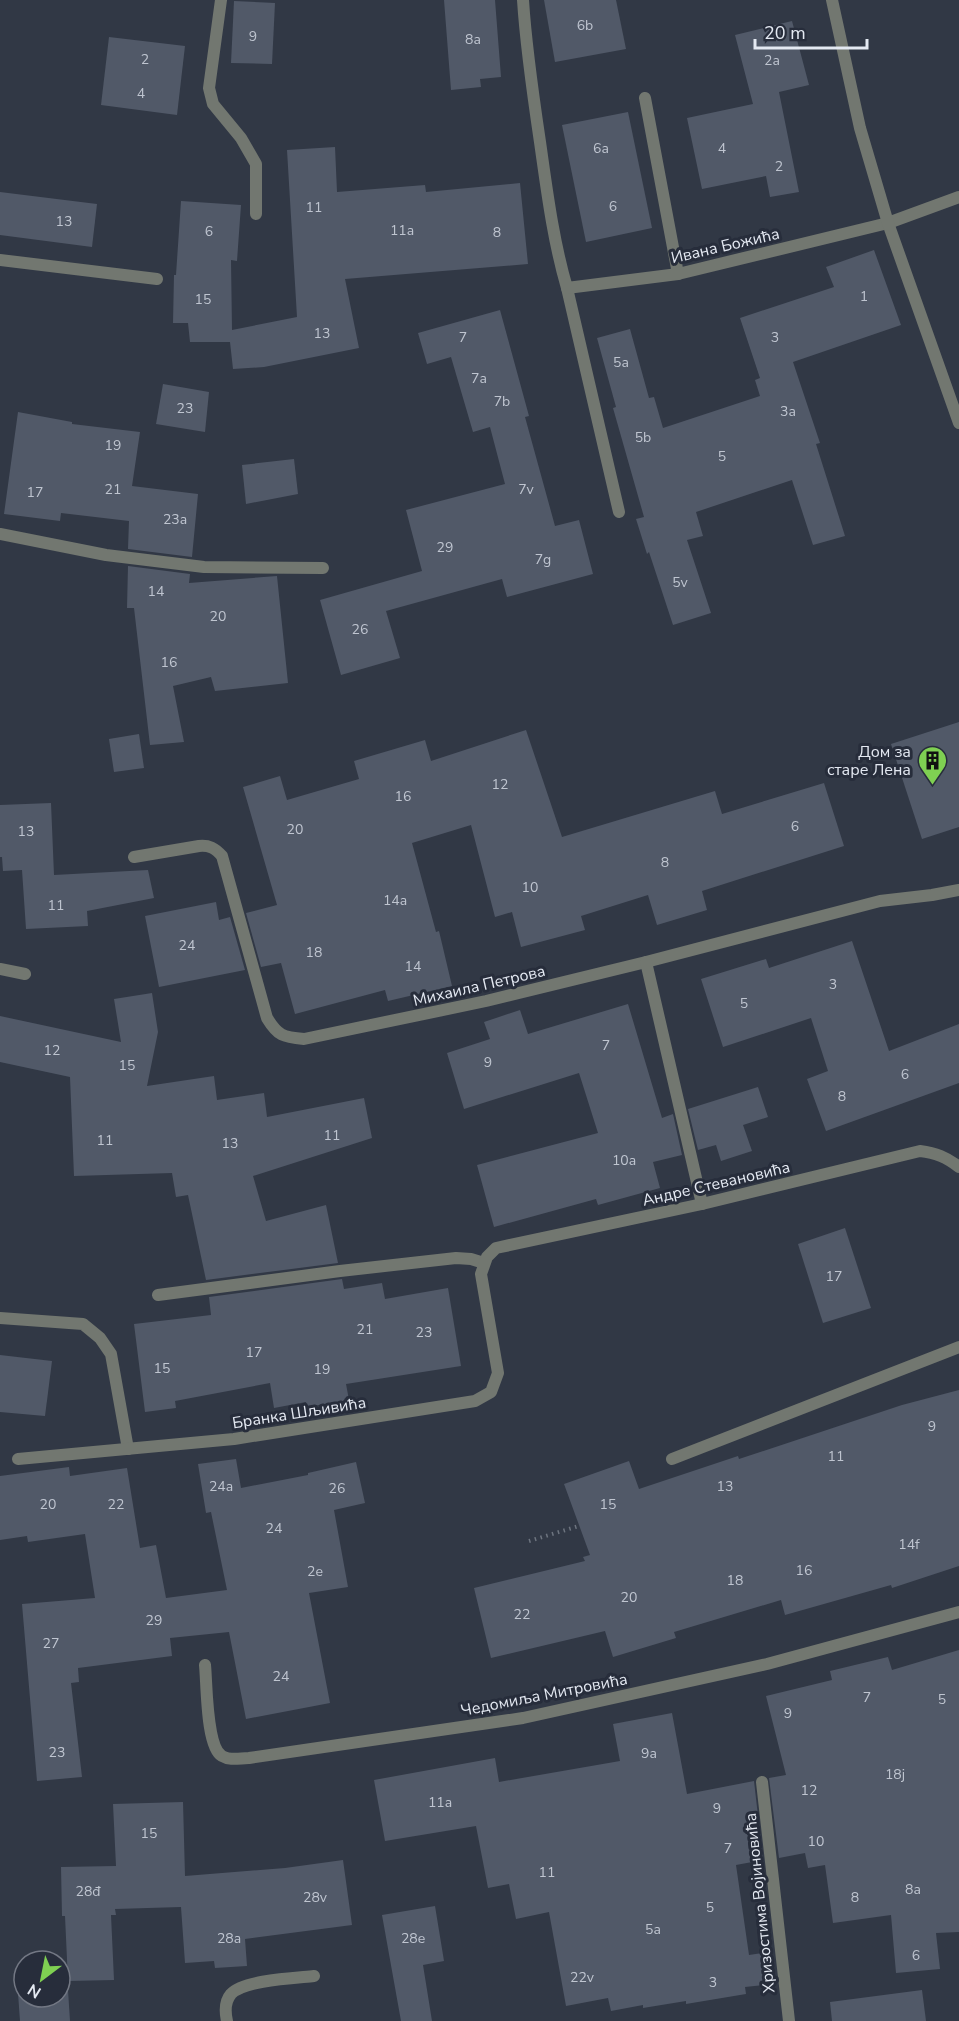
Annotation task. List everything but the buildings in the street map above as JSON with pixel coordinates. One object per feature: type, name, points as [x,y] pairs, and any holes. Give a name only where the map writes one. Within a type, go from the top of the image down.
[{"type":"street","points":[[221,0],[209,88],[213,104],[241,138],[255,164],[256,214]]},
{"type":"street","points":[[523,0],[526,46],[548,204],[619,512]]},
{"type":"street","points":[[832,0],[860,128],[888,223],[959,423]]},
{"type":"street","points":[[645,98],[678,274]]},
{"type":"street","name":"Ивана Божића","points":[[567,288],[678,274],[888,223],[959,197]]},
{"type":"street","points":[[0,260],[157,279]]},
{"type":"street","points":[[0,534],[106,555],[204,567],[322,568]]},
{"type":"street","name":"Михаила Петрова","points":[[134,857],[205,845],[222,856],[267,1018],[275,1030],[285,1037],[304,1039],[486,1001],[646,963],[846,909],[959,890]]},
{"type":"street","points":[[646,963],[702,1204]]},
{"type":"street","points":[[0,969],[26,974]]},
{"type":"street","name":"Андре Стевановића","points":[[484,1263],[491,1251],[496,1248],[702,1204],[920,1151],[936,1153],[959,1167]]},
{"type":"street","points":[[158,1295],[456,1258],[484,1263]]},
{"type":"street","name":"Бранка Шљивића","points":[[18,1459],[234,1439],[475,1401],[491,1392],[498,1373],[481,1279],[484,1263]]},
{"type":"street","points":[[0,1318],[83,1324],[100,1338],[111,1354],[128,1449]]},
{"type":"street","points":[[672,1459],[959,1347]]},
{"type":"street","name":"Чедомиља Митровића","points":[[205,1665],[211,1737],[215,1751],[229,1759],[249,1758],[523,1718],[767,1664],[959,1612]]},
{"type":"street","name":"Хризостима Војиновића","points":[[762,1782],[789,2021]]},
{"type":"street","points":[[227,2021],[225,2010],[231,1994],[245,1985],[314,1976]]},
{"type":"path","points":[[529,1541],[579,1526]]},
{"type":"place","name":"Дом за старе Лена","points":[[932,786]]}]
